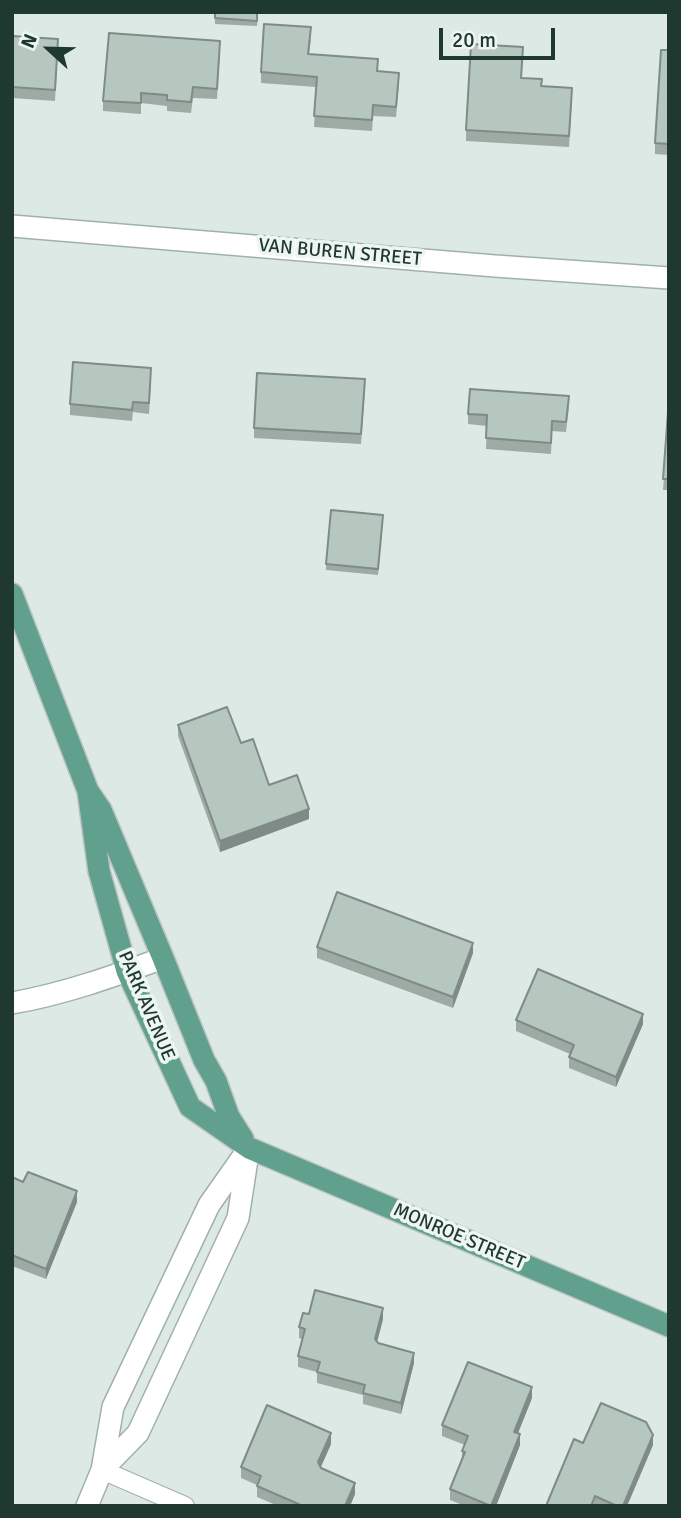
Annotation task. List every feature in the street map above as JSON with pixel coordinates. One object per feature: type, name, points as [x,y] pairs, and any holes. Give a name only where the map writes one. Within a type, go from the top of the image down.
[{"type":"main road","name":"PARK AVENUE","points":[[12,594],[88,791],[99,871],[127,971],[190,1107],[249,1148]]},
{"type":"main road","name":"PARK AVENUE","points":[[88,791],[101,810],[229,1117],[249,1148]]},
{"type":"main road","name":"MONROE STREET","points":[[249,1148],[669,1326]]},
{"type":"street","name":"VAN BUREN STREET","points":[[12,226],[669,278]]},
{"type":"street","points":[[12,1003],[46,998],[163,958]]},
{"type":"street","points":[[102,1470],[138,1433],[238,1218],[249,1148]]},
{"type":"street","points":[[87,1506],[102,1470],[113,1407],[208,1205],[249,1148]]},
{"type":"lane","points":[[102,1470],[185,1506]]},
{"type":"building","points":[[215,12],[257,12],[257,21],[215,18]]},
{"type":"building","points":[[264,24],[311,27],[308,54],[378,59],[377,71],[399,73],[396,107],[373,105],[372,120],[314,116],[317,77],[261,72]]},
{"type":"building","points":[[109,33],[220,41],[217,89],[193,87],[191,102],[167,100],[167,95],[141,93],[141,103],[103,101]]},
{"type":"building","points":[[12,36],[58,39],[55,90],[12,87]]},
{"type":"building","points":[[471,44],[523,47],[521,78],[542,79],[541,86],[572,88],[569,136],[466,130]]},
{"type":"building","points":[[661,50],[669,50],[669,144],[655,143]]},
{"type":"building","points":[[73,362],[151,368],[149,403],[133,402],[132,410],[70,404]]},
{"type":"building","points":[[257,373],[365,379],[361,434],[254,428]]},
{"type":"building","points":[[470,389],[569,396],[566,422],[552,421],[551,443],[486,438],[487,415],[468,414]]},
{"type":"building","points":[[668,412],[669,479],[663,479]]},
{"type":"building","points":[[331,510],[383,515],[378,569],[326,564]]},
{"type":"building","points":[[227,707],[241,743],[253,739],[269,785],[297,775],[309,809],[220,841],[178,725]]},
{"type":"building","points":[[337,892],[473,943],[453,997],[317,947]]},
{"type":"building","points":[[538,969],[643,1014],[616,1077],[569,1057],[574,1045],[516,1020]]},
{"type":"building","points":[[28,1172],[77,1191],[46,1269],[12,1255],[12,1177],[23,1182]]},
{"type":"building","points":[[315,1290],[383,1308],[375,1339],[378,1343],[414,1353],[401,1403],[363,1393],[365,1385],[317,1372],[320,1362],[298,1356],[305,1329],[299,1327],[303,1313],[309,1314]]},
{"type":"building","points":[[468,1362],[532,1387],[514,1432],[520,1434],[491,1506],[450,1489],[465,1452],[462,1451],[468,1436],[442,1425]]},
{"type":"building","points":[[601,1403],[646,1422],[653,1435],[623,1506],[595,1496],[591,1506],[546,1506],[574,1439],[583,1443]]},
{"type":"building","points":[[267,1405],[331,1433],[318,1462],[321,1468],[355,1483],[345,1506],[303,1506],[257,1486],[261,1476],[241,1467]]}]
